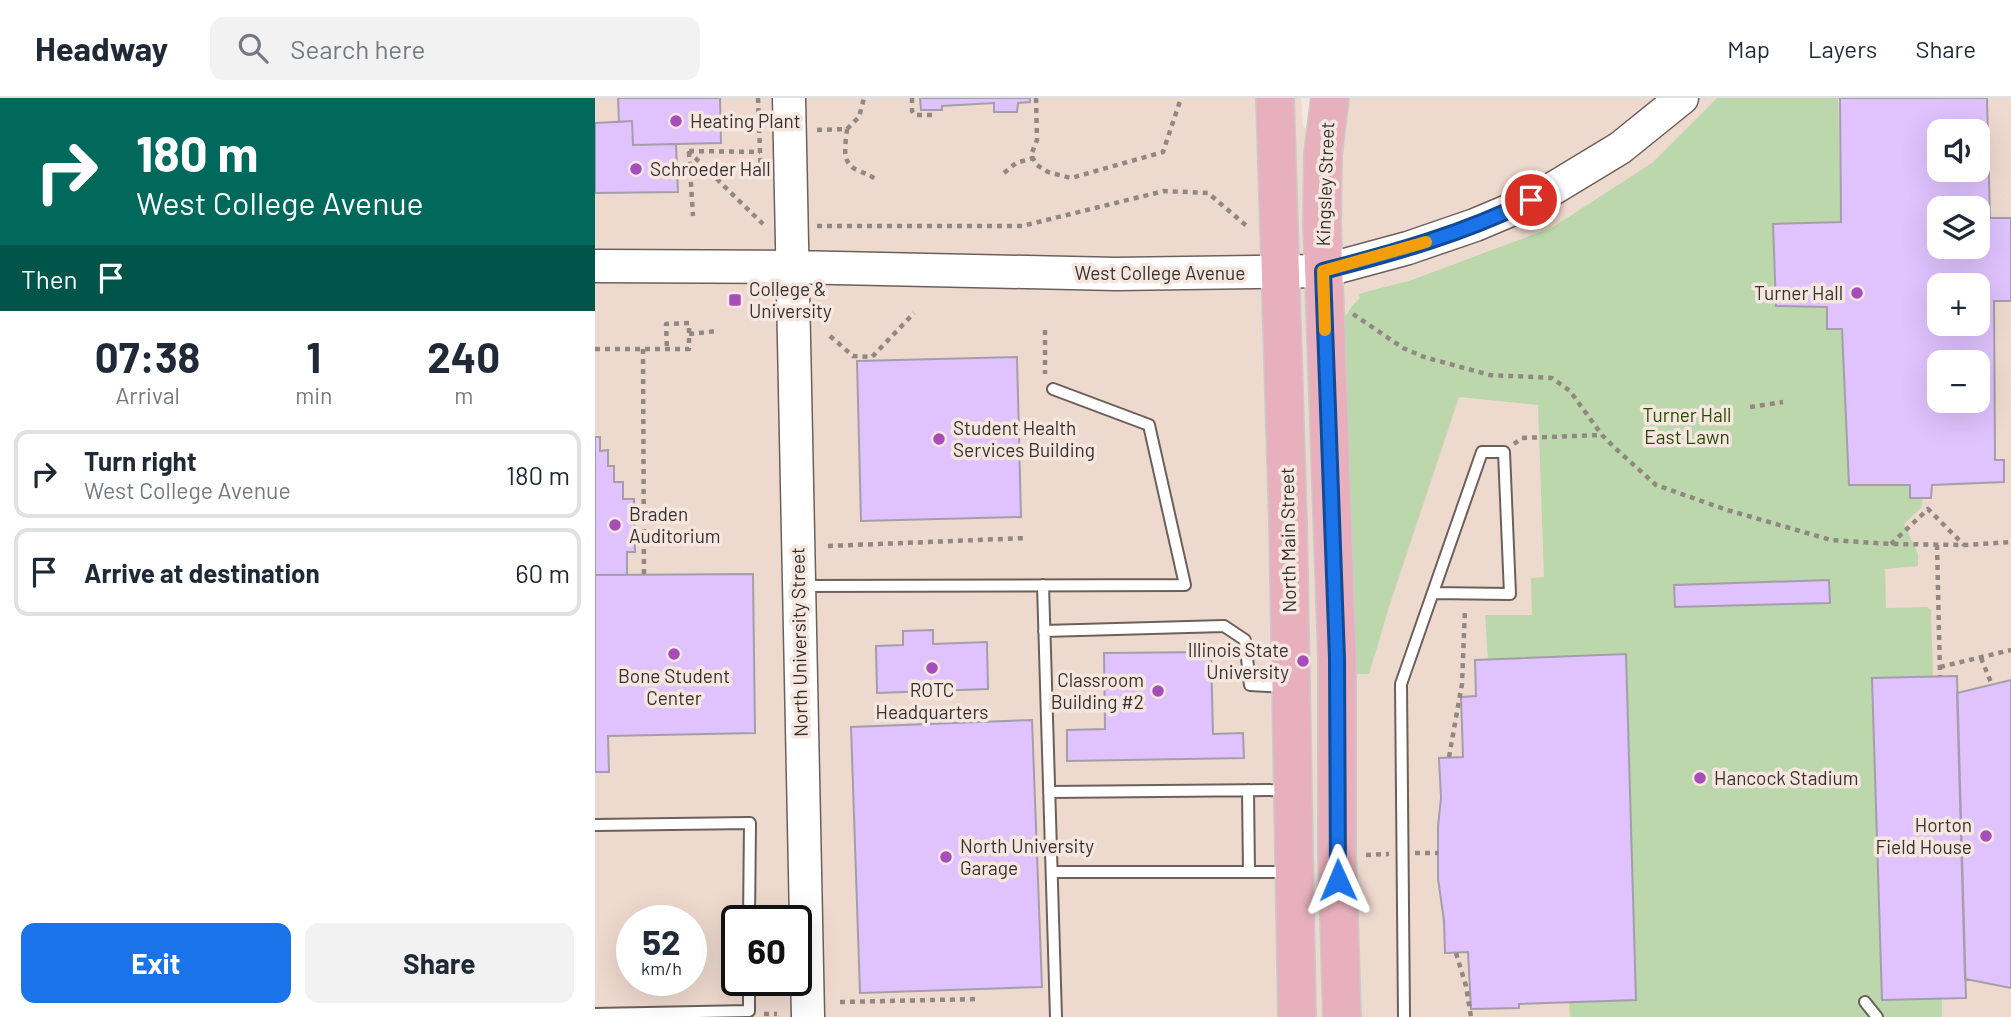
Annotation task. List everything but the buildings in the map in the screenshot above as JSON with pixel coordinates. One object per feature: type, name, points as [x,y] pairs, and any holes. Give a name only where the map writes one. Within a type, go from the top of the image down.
[{"type":"main road","name":"North University Street","points":[[789,98],[808,1017]]},
{"type":"main road","name":"North Main Street","points":[[1275,98],[1289,535],[1297,1017]]},
{"type":"main road","name":"Kingsley Street","points":[[1323,271],[1323,154],[1331,98]]},
{"type":"main road","name":"West College Avenue","points":[[595,266],[1116,274],[1323,271],[1408,248],[1513,209],[1549,191],[1620,148],[1682,98]]},
{"type":"main road","points":[[1323,271],[1337,658],[1337,852],[1342,1017]]},
{"type":"lane","points":[[798,586],[1185,585],[1149,425],[1053,390]]},
{"type":"lane","points":[[1404,1017],[1401,684],[1482,452],[1504,452],[1510,594],[1433,593]]},
{"type":"lane","points":[[1043,585],[1056,1017]]},
{"type":"lane","points":[[1044,631],[1224,626],[1245,640],[1250,685],[1291,688]]},
{"type":"lane","points":[[1248,790],[1249,872]]},
{"type":"lane","points":[[1049,792],[1292,790]]},
{"type":"lane","points":[[595,825],[750,823],[748,905]]},
{"type":"lane","points":[[1052,872],[1294,872]]},
{"type":"lane","points":[[595,1014],[749,1011],[749,996]]},
{"type":"lane","points":[[1865,1002],[1877,1017]]},
{"type":"path","points":[[758,98],[762,188]]},
{"type":"path","points":[[864,98],[859,117],[847,129],[844,149],[854,170],[868,173],[878,181]]},
{"type":"path","points":[[912,98],[912,111],[915,115],[936,115]]},
{"type":"path","points":[[1036,98],[1037,140],[1031,155],[1037,164],[1048,172],[1071,178],[1163,152],[1181,98]]},
{"type":"path","points":[[817,130],[847,129]]},
{"type":"path","points":[[688,151],[760,152]]},
{"type":"path","points":[[688,151],[693,216]]},
{"type":"path","points":[[688,151],[763,224],[763,212]]},
{"type":"path","points":[[1004,173],[1016,163],[1033,158]]},
{"type":"path","points":[[820,226],[1022,226],[1164,191],[1208,193],[1250,228]]},
{"type":"path","points":[[1344,308],[1403,348],[1424,357],[1490,375],[1552,378],[1570,391],[1602,435],[1656,485],[1742,515],[1831,540],[1937,545],[2011,542]]},
{"type":"path","points":[[830,335],[853,356],[872,357],[914,313]]},
{"type":"path","points":[[595,349],[667,350],[689,349],[689,323],[666,324],[667,350]]},
{"type":"path","points":[[1045,330],[1046,386],[1053,390]]},
{"type":"path","points":[[689,334],[717,331]]},
{"type":"path","points":[[643,349],[644,575]]},
{"type":"path","points":[[1749,407],[1783,402]]},
{"type":"path","points":[[1504,452],[1522,438],[1602,435]]},
{"type":"path","points":[[1891,544],[1928,509],[1965,545]]},
{"type":"path","points":[[828,545],[1027,538]]},
{"type":"path","points":[[1937,545],[1940,676]]},
{"type":"path","points":[[1448,758],[1462,684],[1465,593]]},
{"type":"path","points":[[1940,667],[2011,650]]},
{"type":"path","points":[[1981,658],[1992,685]]},
{"type":"path","points":[[1456,953],[1466,986],[1471,1017]]},
{"type":"path","points":[[840,1002],[979,999]]},
{"type":"shaded area","name":"Illinois State University","points":[[595,98],[1301,98],[1303,127],[1306,128],[1315,98],[2011,98],[2011,1017],[595,1017]]},
{"type":"green space","name":"Turner Hall East Lawn","points":[[1717,98],[1838,98],[1841,222],[1774,224],[1776,306],[1827,307],[1842,329],[1849,485],[1910,485],[1913,498],[1923,498],[1921,508],[1904,524],[1918,554],[1918,566],[1885,569],[1886,608],[1927,607],[1931,610],[1933,676],[1957,676],[1966,998],[1942,999],[1942,1017],[1570,1017],[1569,1002],[1520,1004],[1519,1008],[1471,1009],[1468,952],[1445,953],[1438,862],[1441,798],[1439,758],[1463,757],[1461,697],[1476,696],[1475,660],[1488,660],[1485,615],[1532,615],[1531,578],[1544,577],[1538,405],[1459,397],[1369,674],[1350,674],[1341,323],[1360,298],[1358,294],[1412,280],[1553,227],[1652,163]]},
{"type":"slow traffic","points":[[1325,330],[1323,271],[1426,242]]},
{"type":"place","name":"Heating Plant","points":[[676,121]]},
{"type":"place","name":"Schroeder Hall","points":[[636,169]]},
{"type":"place","name":"Turner Hall","points":[[1857,293]]},
{"type":"place","name":"College & University","points":[[735,300]]},
{"type":"place","name":"Student Health Services Building","points":[[939,439]]},
{"type":"place","name":"Braden Auditorium","points":[[615,525]]},
{"type":"place","name":"Bone Student Center","points":[[674,654]]},
{"type":"place","name":"Illinois State University","points":[[1303,661]]},
{"type":"place","name":"ROTC Headquarters","points":[[932,668]]},
{"type":"place","name":"Classroom Building #2","points":[[1158,691]]},
{"type":"place","name":"Hancock Stadium","points":[[1700,778]]},
{"type":"place","name":"Horton Field House","points":[[1986,836]]},
{"type":"place","name":"North University Garage","points":[[946,857]]},
{"type":"route","points":[[1338,880],[1337,658],[1323,271],[1408,248],[1475,225],[1531,200]]}]
